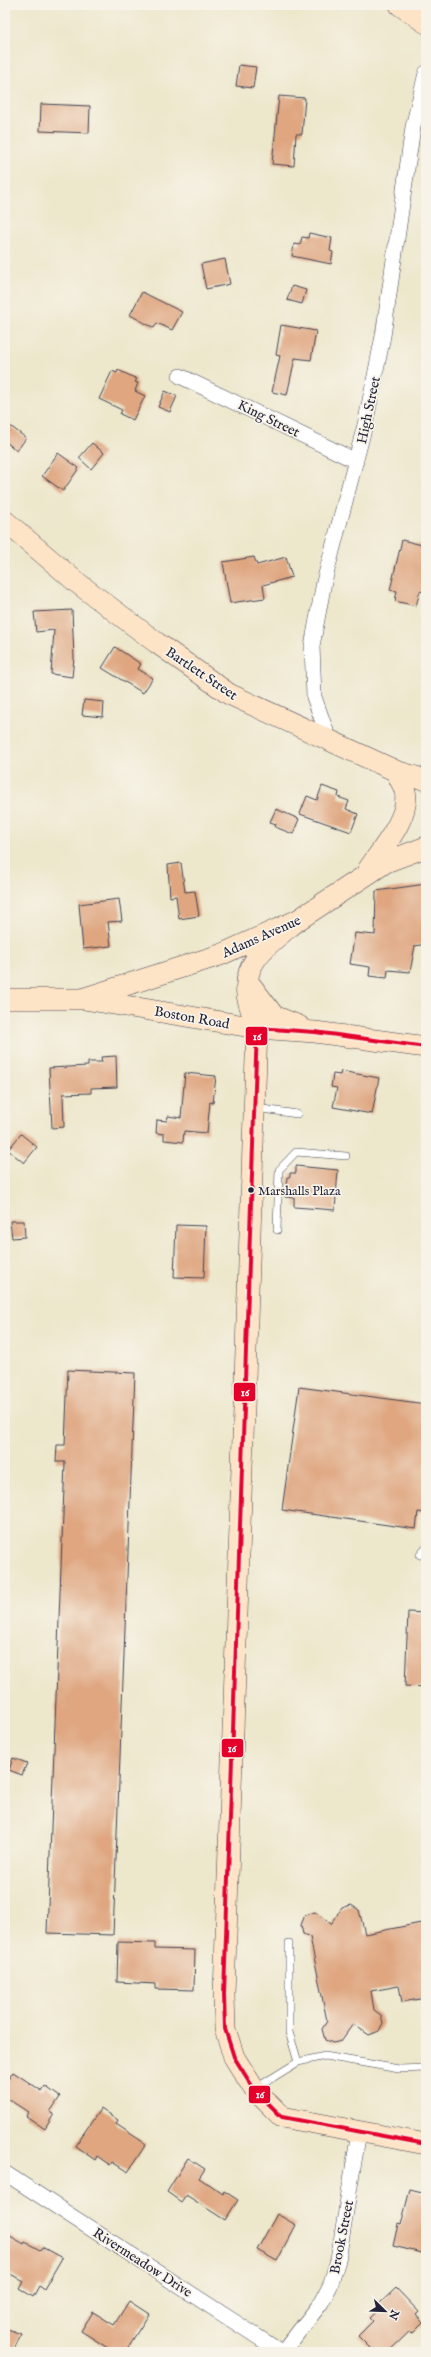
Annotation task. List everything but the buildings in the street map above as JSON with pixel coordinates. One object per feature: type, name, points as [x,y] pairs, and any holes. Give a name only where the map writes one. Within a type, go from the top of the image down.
[{"type":"street","points":[[400,5],[426,23]]},
{"type":"street","name":"High Street","points":[[330,742],[314,698],[312,646],[324,582],[356,461],[383,336],[413,127],[426,73]]},
{"type":"street","name":"King Street","points":[[180,376],[356,461]]},
{"type":"street","name":"Bartlett Street","points":[[5,521],[82,585],[229,694],[330,742],[396,771],[426,780]]},
{"type":"street","points":[[364,874],[392,834],[404,812],[405,791],[396,771]]},
{"type":"street","name":"Adams Avenue","points":[[84,998],[220,955],[298,920],[364,874],[386,862],[426,847]]},
{"type":"street","points":[[298,920],[261,952],[251,967],[247,981],[247,995],[257,1028],[224,1994],[225,2029],[234,2058],[254,2090],[282,2118],[426,2144]]},
{"type":"street","points":[[247,981],[274,1016],[315,1032]]},
{"type":"street","name":"Boston Road","points":[[5,999],[84,998],[257,1028],[315,1032],[426,1047]]},
{"type":"street","name":"Brook Street","points":[[282,2352],[321,2303],[330,2286],[338,2260],[359,2131]]},
{"type":"street","name":"Rivermeadow Drive","points":[[5,2173],[282,2352]]},
{"type":"lane","points":[[254,1108],[297,1114]]},
{"type":"lane","points":[[277,1230],[279,1170],[296,1152],[346,1156]]},
{"type":"lane","points":[[420,1555],[426,1548]]},
{"type":"lane","points":[[289,1943],[289,2032],[298,2062]]},
{"type":"lane","points":[[254,2090],[298,2062],[325,2056],[399,2069],[426,2068]]},
{"type":"transit line","name":"16","points":[[426,1047],[315,1032],[257,1028],[224,1994],[225,2029],[234,2057],[254,2089],[282,2117],[426,2144]]},
{"type":"place","name":"Marshalls Plaza","points":[[251,1190]]}]
